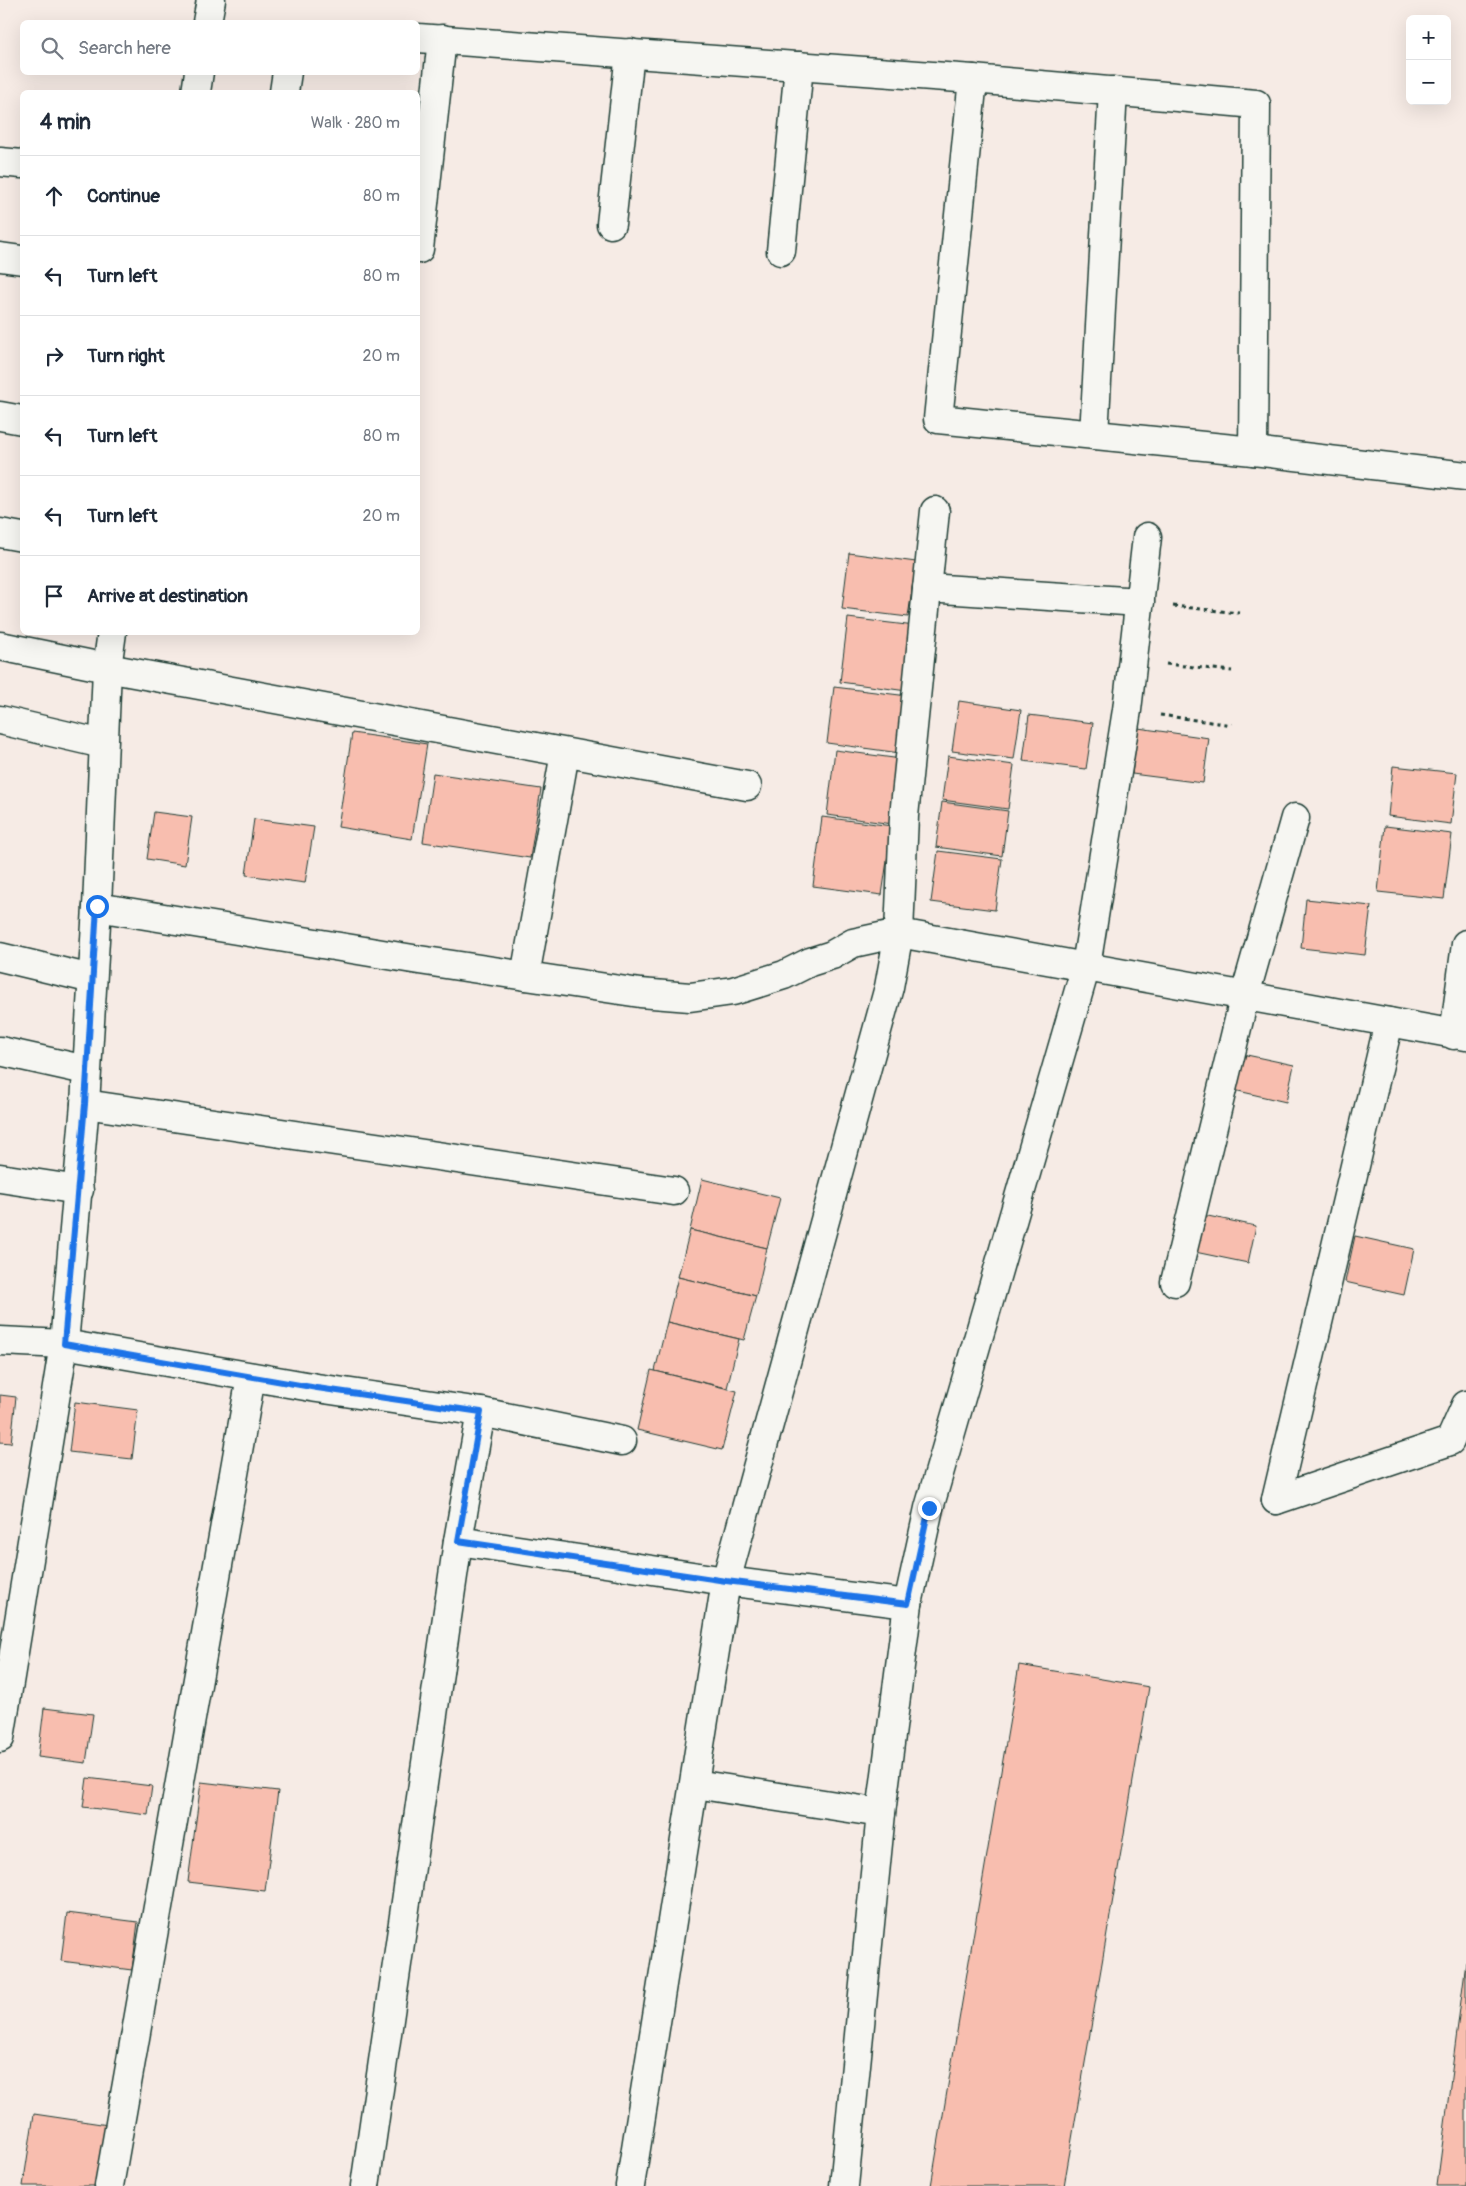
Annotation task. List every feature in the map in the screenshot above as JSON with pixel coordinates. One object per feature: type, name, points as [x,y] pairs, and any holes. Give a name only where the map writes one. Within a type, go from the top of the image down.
[{"type":"street","points":[[208,20],[211,0]]},
{"type":"street","points":[[420,230],[430,38],[973,79],[1256,104],[1253,451]]},
{"type":"street","points":[[611,224],[630,53]]},
{"type":"street","points":[[781,252],[799,66]]},
{"type":"street","points":[[196,90],[199,75]]},
{"type":"street","points":[[284,90],[287,75]]},
{"type":"street","points":[[973,79],[938,419],[1253,451],[1466,476]]},
{"type":"street","points":[[1094,435],[1113,91]]},
{"type":"street","points":[[0,162],[20,164]]},
{"type":"street","points":[[0,257],[20,260]]},
{"type":"street","points":[[0,416],[20,420]]},
{"type":"street","points":[[630,2186],[726,1581],[888,987],[899,934],[904,816],[935,511]]},
{"type":"street","points":[[0,533],[20,537]]},
{"type":"street","points":[[844,2186],[881,1813],[908,1604],[937,1479],[1086,966],[1127,710],[1147,537]]},
{"type":"street","points":[[927,588],[1140,602]]},
{"type":"street","points":[[0,1738],[64,1344],[79,1190],[85,1104],[97,906],[107,668],[112,635]]},
{"type":"street","points":[[0,646],[107,668],[747,786]]},
{"type":"street","points":[[0,720],[103,744]]},
{"type":"street","points":[[525,976],[565,753]]},
{"type":"street","points":[[1175,1282],[1245,995],[1295,818]]},
{"type":"street","points":[[97,906],[525,976],[640,993],[690,997],[733,991],[784,975],[810,962],[832,955],[853,943],[899,934],[1086,966],[1460,1036],[1466,944]]},
{"type":"street","points":[[0,957],[92,979]]},
{"type":"street","points":[[1389,1022],[1276,1500],[1450,1441],[1466,1405]]},
{"type":"street","points":[[0,1051],[86,1070]]},
{"type":"street","points":[[85,1104],[674,1191]]},
{"type":"street","points":[[0,1178],[79,1190]]},
{"type":"street","points":[[0,1341],[64,1344],[481,1412],[622,1441]]},
{"type":"street","points":[[109,2186],[251,1376]]},
{"type":"street","points":[[365,2186],[458,1541],[481,1412]]},
{"type":"street","points":[[458,1541],[726,1581],[908,1604]]},
{"type":"street","points":[[695,1784],[881,1813]]},
{"type":"path","points":[[1140,602],[1239,613]]},
{"type":"path","points":[[1133,661],[1232,671]]},
{"type":"path","points":[[1127,710],[1232,725]]},
{"type":"building","points":[[849,553],[916,562],[908,617],[842,609]]},
{"type":"building","points":[[848,618],[915,626],[907,691],[840,682]]},
{"type":"building","points":[[834,687],[908,696],[900,753],[827,743]]},
{"type":"building","points":[[959,701],[1021,710],[1014,759],[952,751]]},
{"type":"building","points":[[1029,715],[1093,723],[1086,769],[1023,761]]},
{"type":"building","points":[[1138,728],[1209,738],[1203,783],[1132,774]]},
{"type":"building","points":[[352,733],[427,744],[412,839],[338,827]]},
{"type":"building","points":[[835,750],[901,759],[893,824],[827,815]]},
{"type":"building","points":[[948,756],[1014,765],[1008,809],[942,800]]},
{"type":"building","points":[[1393,766],[1457,773],[1451,824],[1388,816]]},
{"type":"building","points":[[433,773],[541,789],[530,858],[423,842]]},
{"type":"building","points":[[942,802],[1008,811],[1002,856],[936,847]]},
{"type":"building","points":[[154,812],[192,817],[185,865],[147,859]]},
{"type":"building","points":[[822,817],[892,826],[882,895],[813,886]]},
{"type":"building","points":[[254,819],[314,827],[305,883],[246,875]]},
{"type":"building","points":[[1385,826],[1452,834],[1444,899],[1378,892]]},
{"type":"building","points":[[938,851],[1002,859],[995,910],[931,902]]},
{"type":"building","points":[[1306,899],[1371,906],[1365,955],[1301,948]]},
{"type":"building","points":[[1242,1054],[1294,1065],[1286,1102],[1234,1090]]},
{"type":"building","points":[[702,1179],[780,1198],[767,1248],[690,1230]]},
{"type":"building","points":[[1203,1215],[1256,1226],[1248,1263],[1195,1252]]},
{"type":"building","points":[[690,1230],[767,1248],[756,1296],[678,1277]]},
{"type":"building","points":[[1355,1236],[1414,1249],[1404,1295],[1345,1282]]},
{"type":"building","points":[[678,1277],[756,1296],[744,1340],[667,1322]]},
{"type":"building","points":[[667,1322],[739,1339],[727,1388],[655,1371]]},
{"type":"building","points":[[651,1370],[737,1391],[722,1450],[637,1430]]},
{"type":"building","points":[[0,1395],[16,1397],[11,1443],[0,1442]]},
{"type":"building","points":[[75,1402],[138,1410],[132,1459],[69,1452]]},
{"type":"building","points":[[1019,1665],[1149,1687],[1064,2186],[931,2186]]},
{"type":"building","points":[[44,1708],[93,1714],[86,1763],[38,1757]]},
{"type":"building","points":[[87,1778],[152,1786],[148,1815],[83,1807]]},
{"type":"building","points":[[201,1782],[278,1791],[265,1891],[188,1882]]},
{"type":"building","points":[[67,1913],[138,1922],[132,1970],[61,1961]]},
{"type":"building","points":[[1466,1962],[1466,2186],[1437,2186]]},
{"type":"building","points":[[34,2114],[108,2125],[99,2186],[23,2186]]},
{"type":"route","points":[[97,906],[79,1190],[64,1344],[317,1388],[481,1412],[458,1541],[726,1581],[908,1604],[929,1508]]}]
